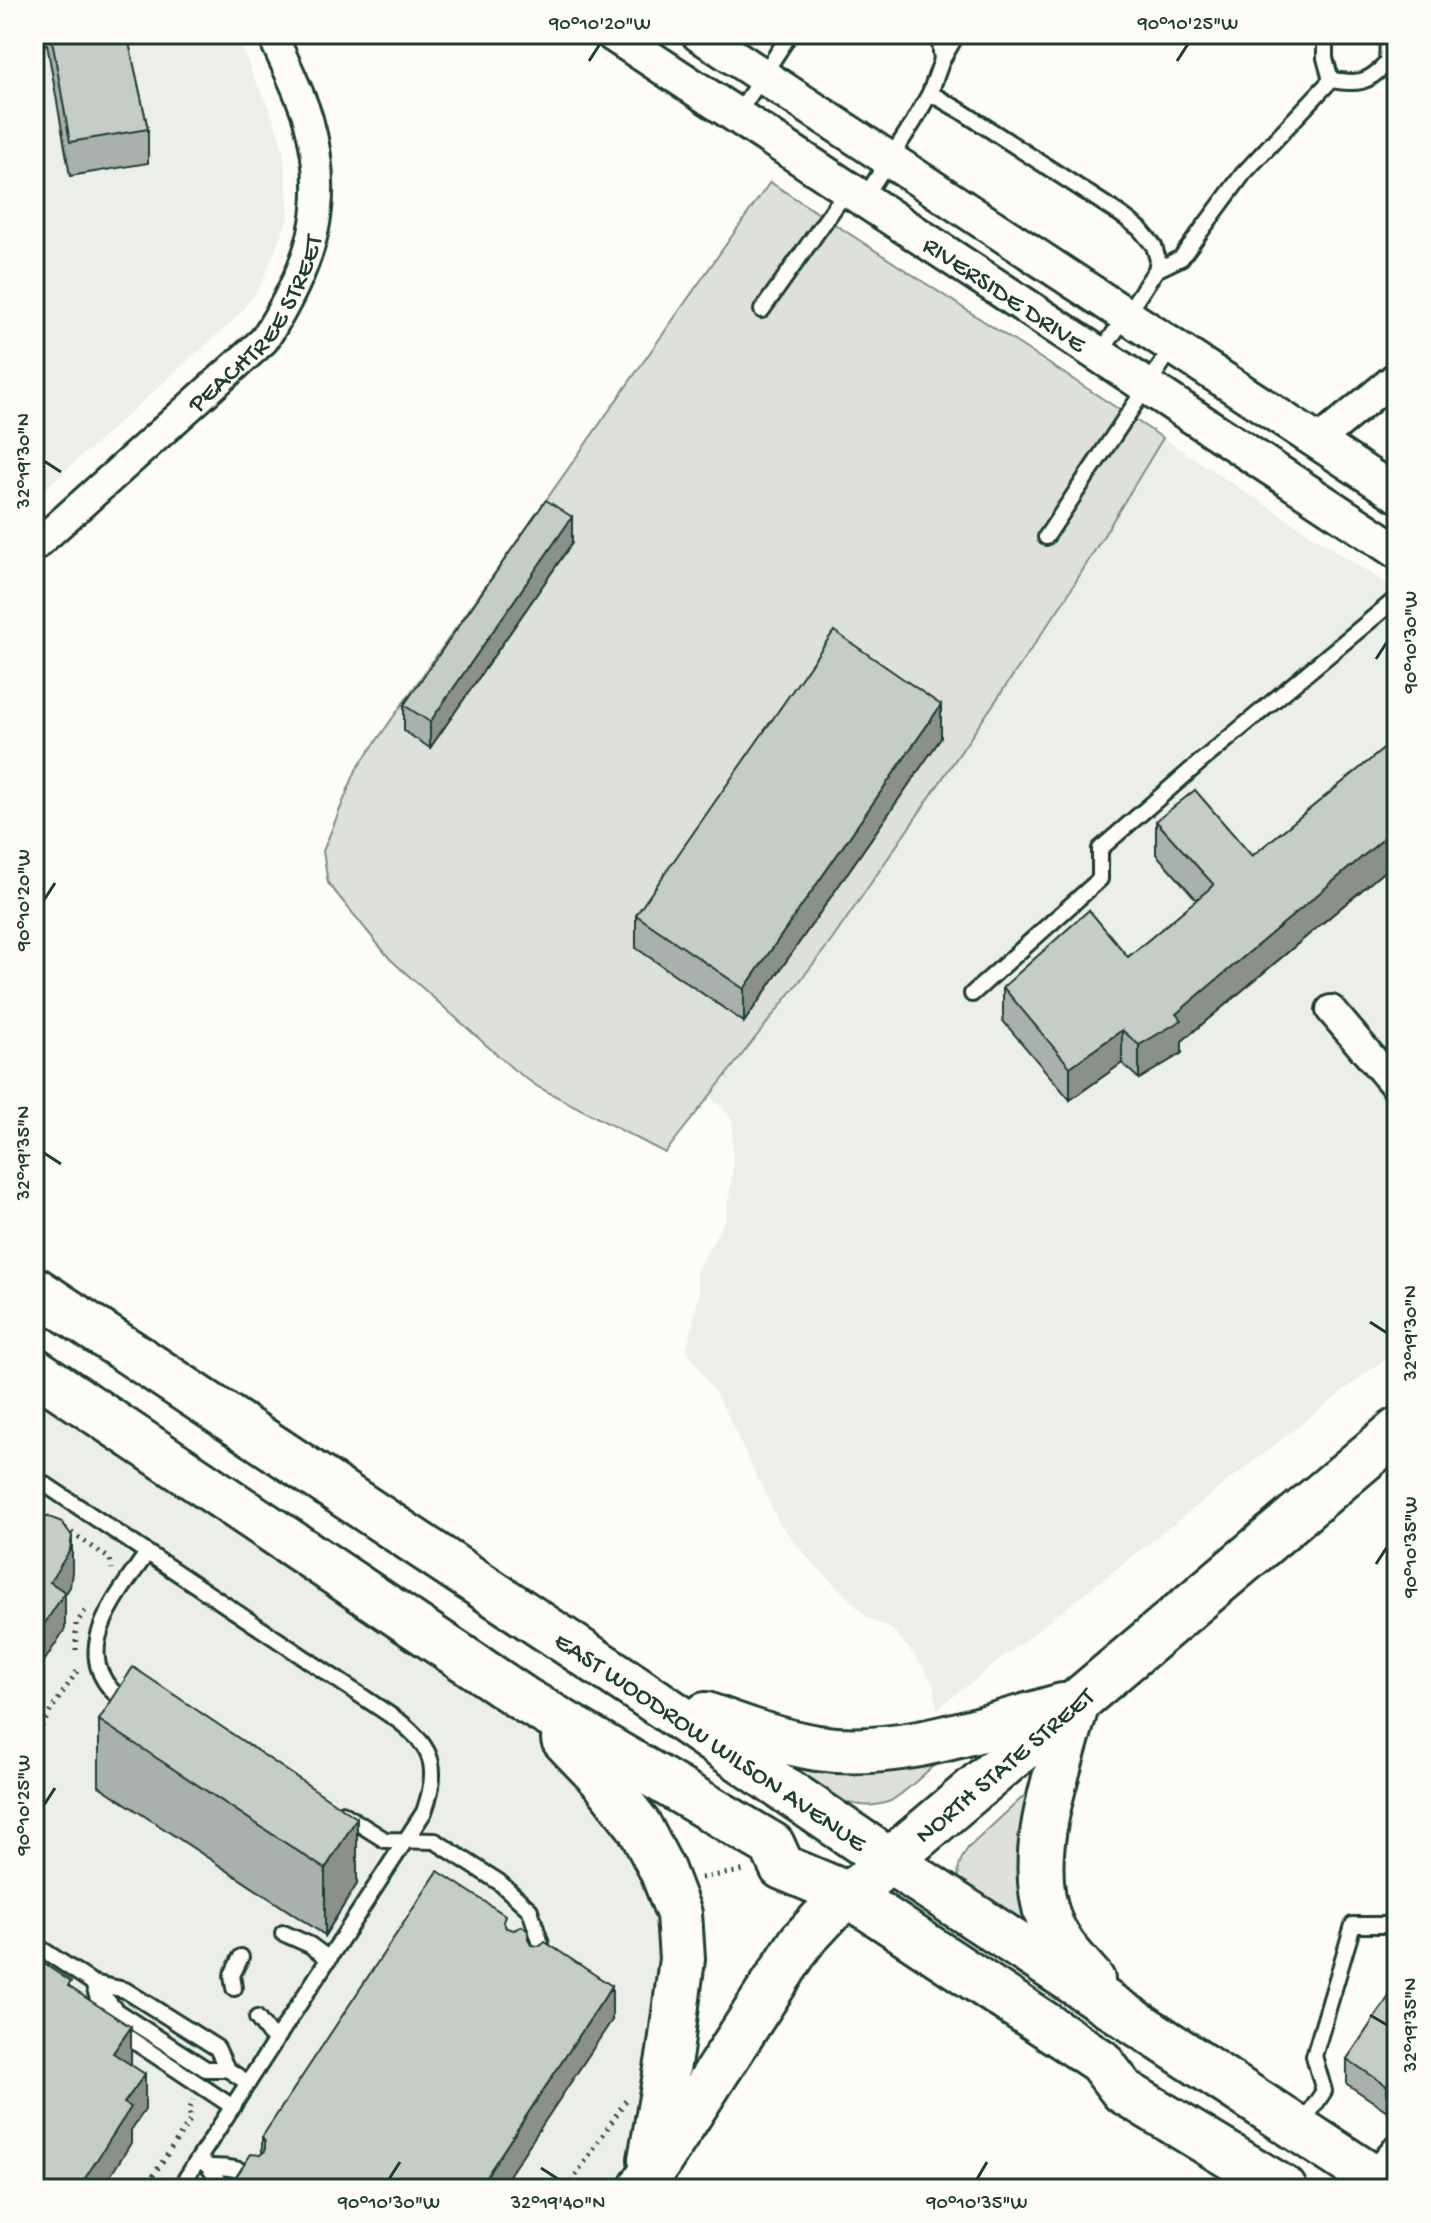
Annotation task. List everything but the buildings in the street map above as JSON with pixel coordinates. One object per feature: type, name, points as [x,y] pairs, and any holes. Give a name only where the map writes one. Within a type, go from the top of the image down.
[{"type":"main road","name":"EAST WOODROW WILSON AVENUE","points":[[34,1289],[636,1688],[888,1860],[1379,2182]]},
{"type":"main road","name":"EAST WOODROW WILSON AVENUE","points":[[34,1370],[525,1700],[772,1845],[782,1867],[849,1895],[1100,2061],[1123,2091],[1243,2172],[1284,2189]]},
{"type":"main road","name":"NORTH STATE STREET","points":[[644,2184],[801,1942],[888,1860],[1397,1431]]},
{"type":"main road","points":[[636,1688],[760,1735],[819,1748],[868,1750],[937,1740],[1077,1702]]},
{"type":"main road","points":[[525,1700],[604,1781],[639,1826],[662,1870],[679,1914],[682,1959],[670,2052],[644,2184]]},
{"type":"main road","points":[[1077,1702],[1044,1824],[1040,1874],[1046,1909],[1069,1955],[1136,2022]]},
{"type":"street","name":"PEACHTREE STREET","points":[[34,547],[264,340],[303,271],[314,234],[319,201],[315,154],[308,119],[272,34]]},
{"type":"street","name":"RIVERSIDE DRIVE","points":[[699,34],[1397,494]]},
{"type":"street","name":"RIVERSIDE DRIVE","points":[[618,35],[1397,551]]},
{"type":"street","points":[[1318,441],[1397,376]]},
{"type":"street","points":[[1331,1010],[1397,1088]]},
{"type":"lane","points":[[939,34],[942,60]]},
{"type":"lane","points":[[762,310],[856,193],[890,160],[930,93],[942,60],[957,34]]},
{"type":"lane","points":[[1325,34],[1325,58],[1331,80]]},
{"type":"lane","points":[[1331,80],[1356,83],[1373,78],[1387,63],[1386,34]]},
{"type":"lane","points":[[737,115],[786,40]]},
{"type":"lane","points":[[1156,270],[1181,258],[1243,174],[1331,80]]},
{"type":"lane","points":[[930,93],[1123,216],[1140,229],[1154,246],[1158,260],[1156,270],[1100,354]]},
{"type":"lane","points":[[1046,537],[1173,346]]},
{"type":"lane","points":[[972,994],[1100,879],[1100,849],[1397,598]]},
{"type":"lane","points":[[34,1477],[410,1729],[433,1761],[434,1776],[424,1812],[248,2083],[204,2164],[179,2189]]},
{"type":"lane","points":[[142,1714],[107,1687],[99,1670],[96,1647],[104,1616],[147,1553]]},
{"type":"lane","points":[[329,1812],[351,1817],[385,1840],[435,1841],[499,1882],[530,1910],[541,1944],[537,1970]]},
{"type":"lane","points":[[1299,2129],[1324,2091],[1314,2056],[1353,1925],[1397,1925]]},
{"type":"lane","points":[[528,1940],[535,1926]]},
{"type":"lane","points":[[283,1933],[310,1945],[329,1959]]},
{"type":"lane","points":[[34,1944],[93,1983],[116,2011],[206,2069],[227,2069]]},
{"type":"lane","points":[[234,1988],[232,1975],[241,1957]]},
{"type":"lane","points":[[93,1983],[125,1990],[217,2048],[227,2069],[248,2083]]},
{"type":"lane","points":[[93,1983],[103,2014],[123,2034],[233,2107]]},
{"type":"lane","points":[[257,2018],[270,2035],[279,2036]]},
{"type":"lane","points":[[1379,2182],[1397,2139]]},
{"type":"lane","points":[[204,2164],[229,2167],[249,2173],[256,2179]]},
{"type":"lane","points":[[204,2164],[218,2184],[226,2189]]},
{"type":"path","points":[[34,1507],[110,1559],[113,1567],[107,1578]]},
{"type":"path","points":[[34,1741],[51,1710],[81,1668],[74,1646],[76,1624],[91,1601]]},
{"type":"path","points":[[144,2189],[191,2119],[189,2111],[194,2102],[190,2094]]},
{"type":"shaded area","points":[[34,34],[237,34],[283,148],[289,216],[261,285],[239,315],[34,499]]},
{"type":"shaded area","points":[[770,182],[1163,438],[1064,601],[832,940],[665,1153],[538,1087],[513,1069],[390,959],[328,883],[323,851],[356,770]]},
{"type":"shaded area","points":[[1163,438],[1397,591],[1397,1349],[937,1709],[934,1686],[922,1665],[893,1630],[867,1617],[810,1560],[779,1523],[723,1406],[687,1349],[699,1294],[696,1272],[726,1218],[733,1168],[732,1119],[709,1095],[832,940],[1064,601]]},
{"type":"shaded area","points":[[34,1376],[525,1700],[679,1914],[641,2189],[34,2189]]},
{"type":"shaded area","points":[[745,1744],[945,1755],[894,1799],[869,1805],[851,1804],[813,1789]]},
{"type":"shaded area","points":[[1041,1780],[1035,1940],[961,1885],[958,1870],[968,1848]]}]
